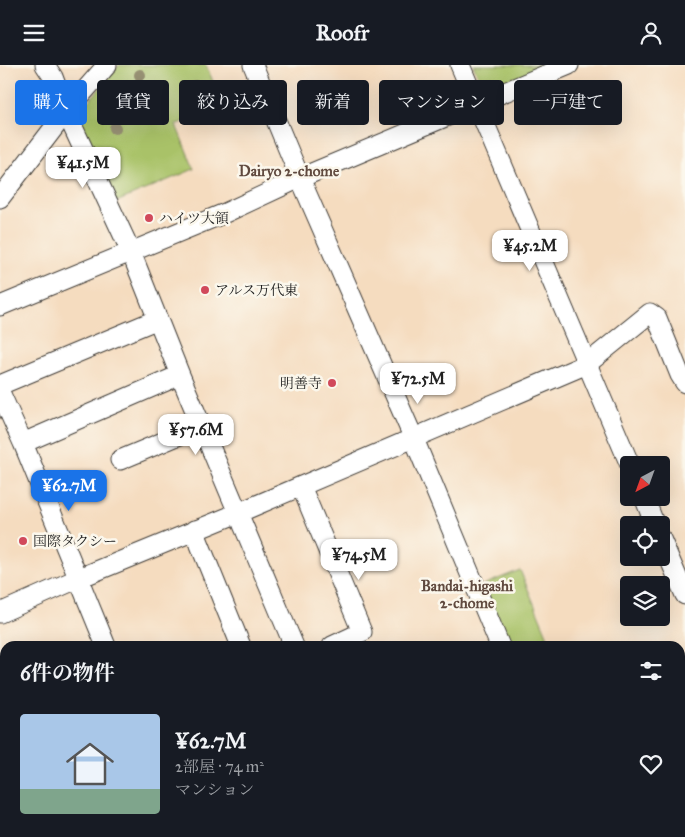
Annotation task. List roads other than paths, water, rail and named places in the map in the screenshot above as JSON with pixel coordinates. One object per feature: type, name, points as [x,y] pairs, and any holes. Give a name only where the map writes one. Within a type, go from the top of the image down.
[{"type":"street","points":[[45,65],[53,80]]},
{"type":"street","points":[[87,88],[107,65]]},
{"type":"street","points":[[252,65],[414,439],[498,641]]},
{"type":"street","points":[[460,65],[467,80]]},
{"type":"street","points":[[504,92],[569,65]]},
{"type":"street","points":[[0,198],[57,125]]},
{"type":"street","points":[[72,125],[131,252],[201,426],[292,641]]},
{"type":"street","points":[[0,305],[225,213],[300,178],[425,125]]},
{"type":"street","points":[[486,125],[626,456]]},
{"type":"street","points":[[0,613],[588,364],[650,313],[657,318],[685,383]]},
{"type":"street","points":[[0,385],[158,319]]},
{"type":"street","points":[[23,443],[180,375]]},
{"type":"street","points":[[0,392],[23,443],[104,641]]},
{"type":"street","points":[[120,460],[201,426]]},
{"type":"street","points":[[301,486],[362,633],[344,641]]},
{"type":"street","points":[[194,530],[239,641]]},
{"type":"street","points":[[670,560],[685,595]]},
{"type":"place","name":"ハイツ大領","points":[[149,218]]},
{"type":"place","name":"アルス万代東","points":[[205,290]]},
{"type":"place","name":"明善寺","points":[[332,383]]},
{"type":"place","name":"国際タクシー","points":[[23,541]]},
{"type":"district","name":"Dairyo 2-chome","points":[[289,171]]},
{"type":"district","name":"Bandai-higashi 2-chome","points":[[467,594]]}]
